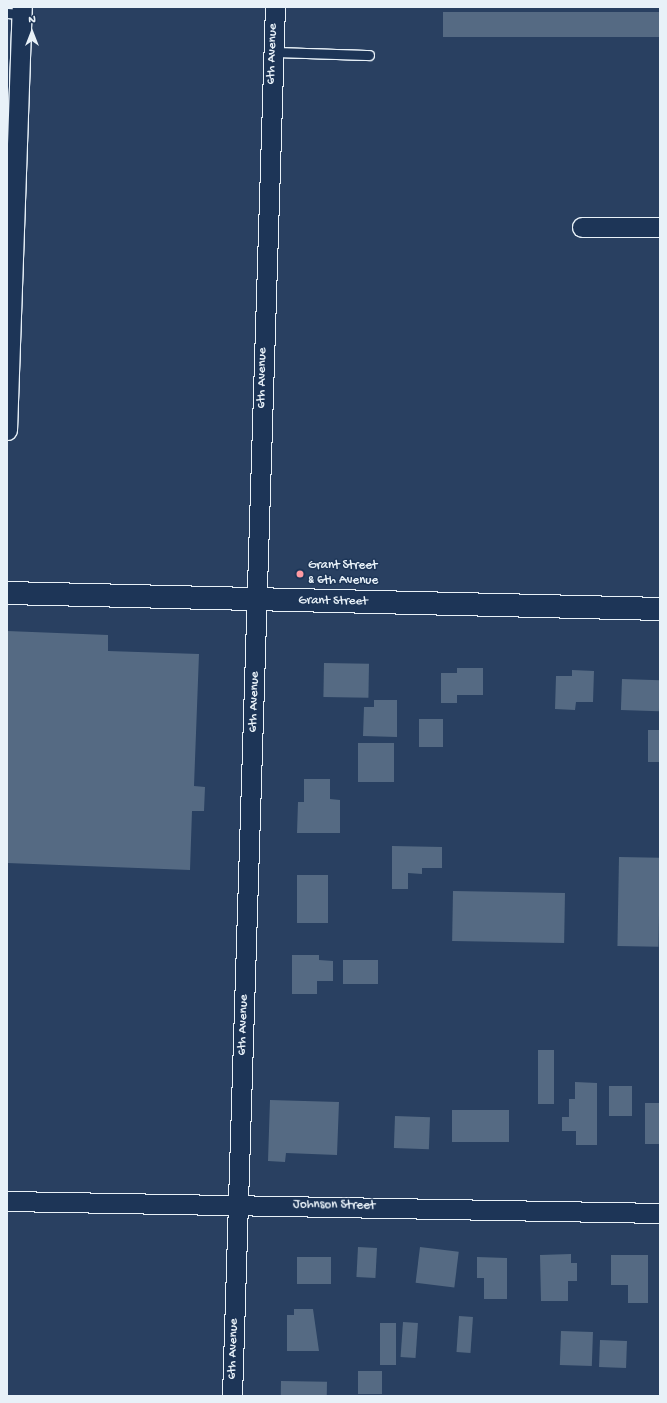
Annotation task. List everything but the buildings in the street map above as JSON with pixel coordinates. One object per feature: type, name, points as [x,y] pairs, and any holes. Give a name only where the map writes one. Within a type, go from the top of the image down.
[{"type":"street","name":"6th Avenue","points":[[232,1396],[258,600],[275,7]]},
{"type":"street","points":[[7,430],[17,11]]},
{"type":"street","points":[[582,227],[660,227]]},
{"type":"street","name":"Grant Street","points":[[7,593],[660,609]]},
{"type":"street","name":"Johnson Street","points":[[7,1201],[660,1212]]},
{"type":"lane","points":[[273,52],[369,54]]},
{"type":"place","name":"Grant Street & 6th Avenue","points":[[300,574]]}]
